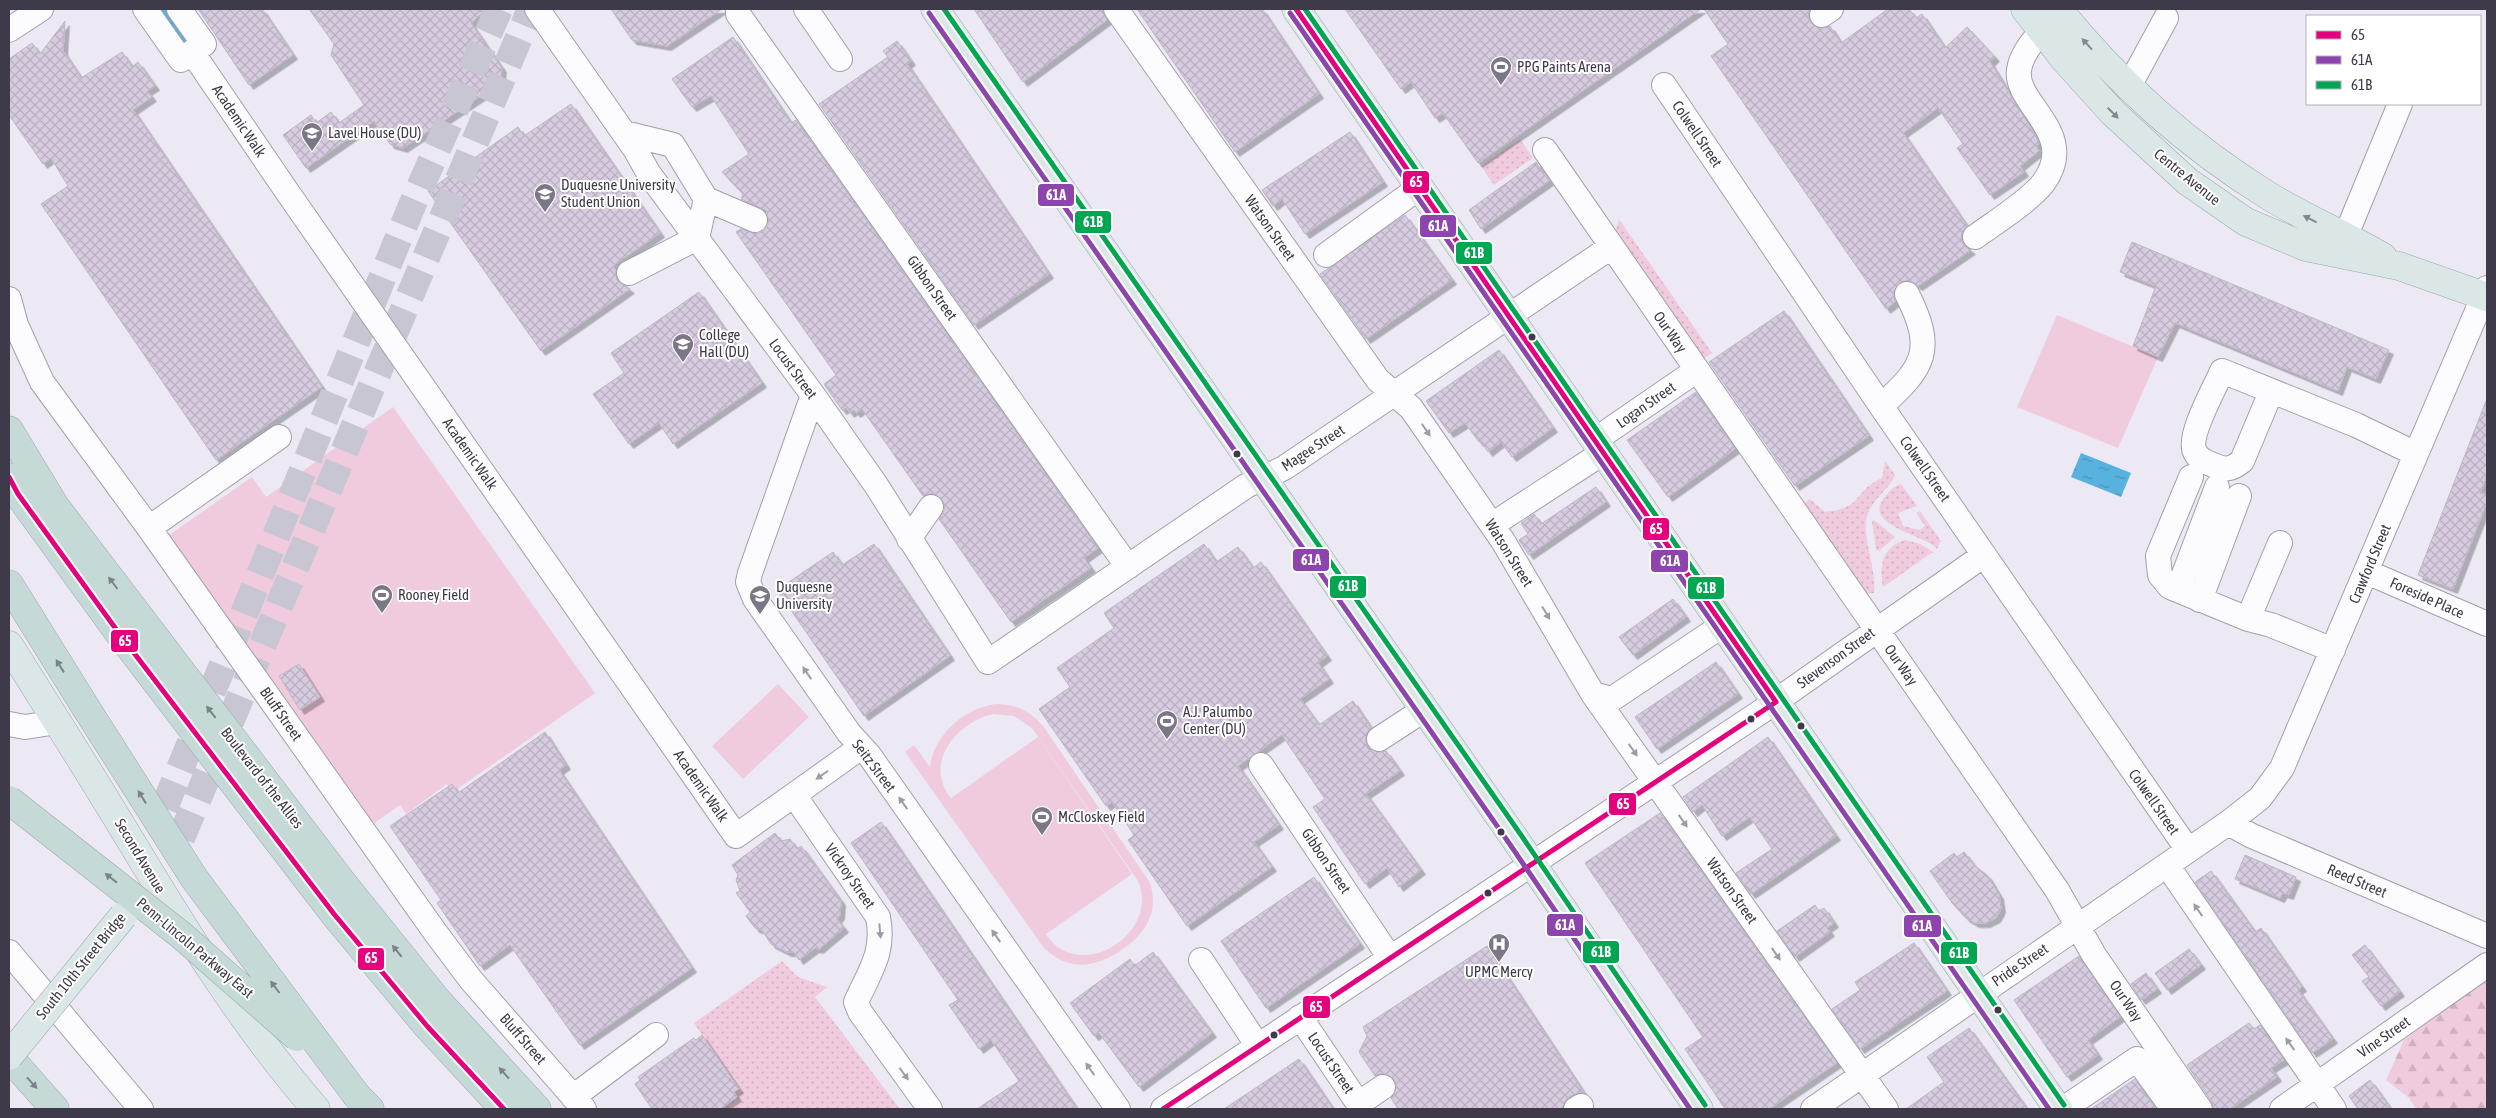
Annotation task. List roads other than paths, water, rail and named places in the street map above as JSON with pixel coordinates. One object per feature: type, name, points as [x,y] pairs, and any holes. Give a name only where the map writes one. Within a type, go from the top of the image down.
[{"type":"highway","name":"Boulevard of the Allies","points":[[9,430],[56,506],[342,882],[437,1000],[537,1109]]},
{"type":"highway","name":"Boulevard of the Allies","points":[[9,477],[18,494],[121,636],[334,914],[427,1026],[504,1109]]},
{"type":"highway","points":[[9,584],[194,878],[363,1102]]},
{"type":"highway","name":"Penn-Lincoln Parkway East","points":[[9,800],[181,935],[278,1020],[363,1102]]},
{"type":"highway","points":[[9,1056],[56,1109]]},
{"type":"main road","points":[[935,9],[1532,863],[1699,1109]]},
{"type":"main road","points":[[1296,9],[2058,1109]]},
{"type":"main road","name":"Centre Avenue","points":[[2025,9],[2090,88],[2137,135],[2187,181],[2246,222],[2306,247],[2399,266],[2486,293]]},
{"type":"main road","name":"Centre Avenue","points":[[2058,9],[2120,79],[2156,113],[2218,162],[2269,196],[2346,235],[2399,266]]},
{"type":"main road","name":"Second Avenue","points":[[9,645],[150,873],[241,1013],[316,1109]]},
{"type":"main road","points":[[150,873],[164,808]]},
{"type":"main road","points":[[150,873],[181,838]]},
{"type":"main road","name":"South 10th Street Bridge","points":[[9,1056],[123,916],[150,873]]},
{"type":"street","points":[[9,30],[41,9]]},
{"type":"street","points":[[145,9],[181,60],[204,44],[179,9]]},
{"type":"street","name":"Locust Street","points":[[537,9],[624,133],[649,174],[813,395],[876,485],[988,662]]},
{"type":"street","name":"Gibbon Street","points":[[738,9],[738,14],[1128,567]]},
{"type":"street","points":[[806,9],[840,59]]},
{"type":"street","name":"Watson Street","points":[[1116,9],[1378,380],[1411,408],[1492,525],[1593,694],[1886,1109]]},
{"type":"street","points":[[2090,88],[2120,79],[2166,18]]},
{"type":"street","points":[[1975,237],[2040,187],[2050,171],[2053,146],[2049,132],[2021,84],[2019,74],[2025,54],[2042,30]]},
{"type":"street","name":"Academic Walk","points":[[192,52],[288,193],[736,836],[794,795]]},
{"type":"street","name":"Colwell Street","points":[[1664,85],[1881,406],[2188,850]]},
{"type":"street","points":[[2346,235],[2400,105]]},
{"type":"street","points":[[2137,135],[2156,113]]},
{"type":"street","points":[[624,133],[673,145],[706,200],[754,220]]},
{"type":"street","name":"Our Way","points":[[1544,150],[2057,890],[2100,963],[2200,1109]]},
{"type":"street","points":[[1326,255],[1420,187]]},
{"type":"street","points":[[629,273],[697,238],[706,200]]},
{"type":"street","name":"Magee Street","points":[[988,662],[1246,486],[1284,468],[1611,246]]},
{"type":"street","name":"Crawford Street","points":[[2228,823],[2260,798],[2282,768],[2486,293]]},
{"type":"street","points":[[1881,406],[1912,376],[1922,356],[1922,329],[1907,294]]},
{"type":"street","name":"Bluff Street","points":[[9,299],[16,325],[42,382],[149,528],[435,932],[471,980],[579,1103]]},
{"type":"street","name":"Logan Street","points":[[1492,525],[1599,446],[1697,370]]},
{"type":"street","points":[[2271,392],[2364,428],[2416,454]]},
{"type":"street","name":"Seitz Street","points":[[813,395],[748,582],[755,599],[1118,1109]]},
{"type":"street","points":[[149,528],[279,437]]},
{"type":"street","points":[[2191,477],[2158,556],[2160,575],[2170,587],[2248,619],[2271,625],[2333,650]]},
{"type":"street","points":[[2178,590],[2217,487]]},
{"type":"street","points":[[2200,600],[2239,496]]},
{"type":"street","points":[[910,539],[931,507]]},
{"type":"street","points":[[2248,619],[2280,543]]},
{"type":"street","name":"Stevenson Street","points":[[1163,1109],[1776,702],[1876,629],[1984,555]]},
{"type":"street","name":"Foreside Place","points":[[2367,572],[2487,624]]},
{"type":"street","points":[[1593,694],[1612,699],[1723,625]]},
{"type":"street","points":[[1378,740],[1424,709]]},
{"type":"street","points":[[9,724],[25,727],[57,722]]},
{"type":"street","points":[[794,795],[860,746]]},
{"type":"street","name":"Gibbon Street","points":[[1261,765],[1390,958]]},
{"type":"street","name":"Vickroy Street","points":[[794,795],[878,917],[882,933],[880,949],[856,1002],[860,1012],[930,1109]]},
{"type":"street","name":"Pride Street","points":[[1813,1109],[1977,994],[2228,823]]},
{"type":"street","name":"Reed Street","points":[[2228,823],[2252,836],[2487,936]]},
{"type":"street","points":[[2167,865],[2334,1109]]},
{"type":"street","points":[[9,952],[141,1109]]},
{"type":"street","points":[[1201,960],[1258,1046]]},
{"type":"street","name":"Vine Street","points":[[2282,1109],[2487,964]]},
{"type":"street","name":"Locust Street","points":[[1300,1018],[1360,1107]]},
{"type":"street","points":[[579,1103],[656,1035]]},
{"type":"street","points":[[2063,1109],[2137,1059],[2173,1109]]},
{"type":"street","points":[[1360,1107],[1383,1088]]},
{"type":"water","points":[[153,9],[169,9],[192,41],[181,48]]},
{"type":"water","points":[[2081,453],[2131,473],[2121,497],[2071,477]]},
{"type":"tunnel","points":[[164,808],[411,208],[499,9]]},
{"type":"tunnel","points":[[181,838],[531,9]]},
{"type":"place","name":"PPG Paints Arena","points":[[1501,86]]},
{"type":"place","name":"Lavel House (DU)","points":[[312,152]]},
{"type":"place","name":"Duquesne University Student Union","points":[[545,213]]},
{"type":"place","name":"College Hall (DU)","points":[[683,363]]},
{"type":"place","name":"Rooney Field","points":[[382,614]]},
{"type":"place","name":"Duquesne University","points":[[760,615]]},
{"type":"place","name":"A.J. Palumbo Center (DU)","points":[[1167,740]]},
{"type":"place","name":"McCloskey Field","points":[[1042,836]]},
{"type":"place","name":"UPMC Mercy","points":[[1499,963]]}]
